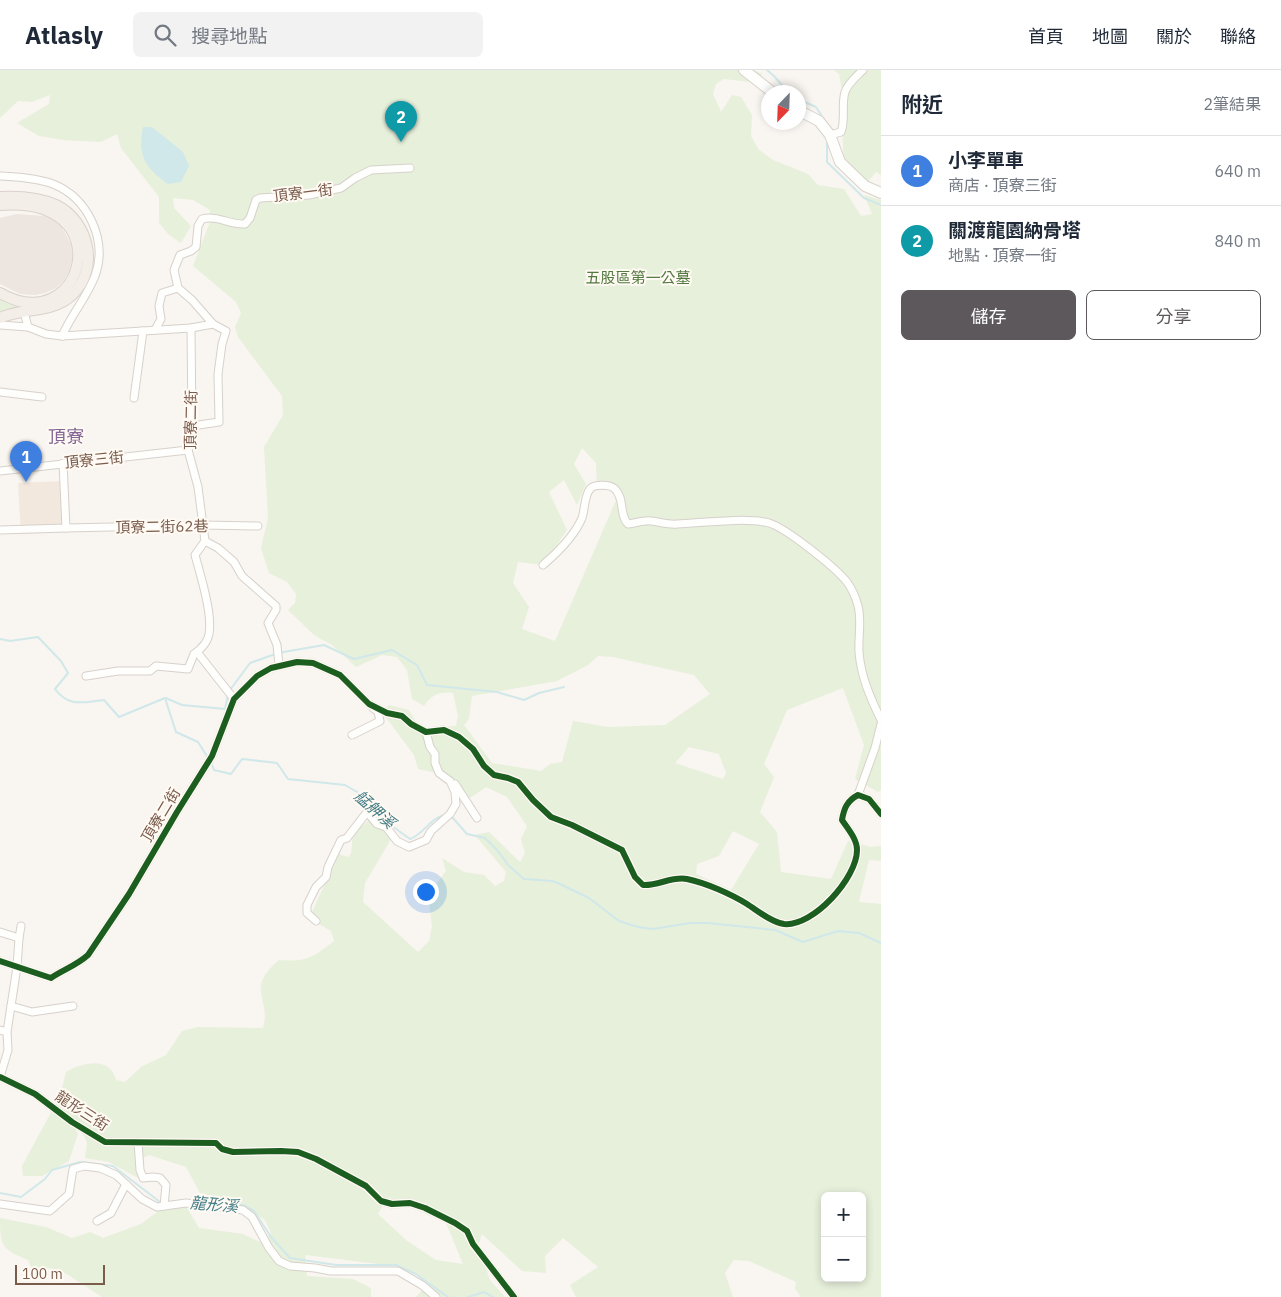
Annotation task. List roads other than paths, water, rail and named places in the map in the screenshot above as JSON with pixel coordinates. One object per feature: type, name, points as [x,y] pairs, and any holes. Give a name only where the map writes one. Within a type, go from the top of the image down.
[{"type":"main road","points":[[0,197],[28,197],[44,200],[58,206],[70,214],[77,222],[83,232],[88,254],[87,267],[79,286],[72,295],[51,308],[0,318]]},
{"type":"main road","points":[[0,205],[23,204],[54,214],[73,232],[78,243],[80,255],[75,274],[62,290],[53,297],[40,301],[23,301],[0,293]]},
{"type":"street","points":[[744,70],[763,85]]},
{"type":"street","points":[[830,135],[840,132],[844,123],[845,92],[852,80],[863,70]]},
{"type":"street","points":[[806,114],[819,121],[830,135],[840,162],[865,186],[881,194]]},
{"type":"street","name":"頂寮一街","points":[[178,288],[174,270],[180,255],[196,247],[198,226],[202,219],[210,217],[236,224],[245,224],[250,218],[256,200],[260,198],[309,195],[341,188],[370,170],[410,168]]},
{"type":"street","points":[[0,176],[34,179],[59,187],[77,200],[93,224],[99,254],[95,275],[62,336]]},
{"type":"street","points":[[156,330],[161,319],[159,306],[162,293],[178,288],[192,300],[213,324],[226,331],[222,344],[218,374],[220,422],[192,426]]},
{"type":"street","points":[[24,312],[28,326]]},
{"type":"street","points":[[0,325],[28,326],[46,334],[62,336],[191,328],[213,324]]},
{"type":"street","name":"頂寮二街","points":[[86,676],[118,671],[150,671],[156,666],[188,669],[194,654],[208,640],[207,601],[195,556],[205,541],[198,487],[188,450],[192,426],[191,328]]},
{"type":"street","points":[[134,398],[143,331]]},
{"type":"street","points":[[0,392],[42,397]]},
{"type":"street","name":"頂寮三街","points":[[0,471],[188,450]]},
{"type":"street","points":[[63,463],[66,528]]},
{"type":"street","points":[[543,565],[559,551],[581,519],[588,491],[591,487],[596,486],[609,486],[615,489],[620,499],[624,519],[628,524],[649,521],[675,524],[751,521],[776,526],[790,534],[848,582],[860,615],[859,650],[861,672],[868,693],[881,720]]},
{"type":"street","name":"頂寮二街62巷","points":[[0,530],[258,526]]},
{"type":"street","points":[[205,541],[218,548],[234,562],[242,576],[276,606],[276,610],[268,623],[277,645],[279,662],[313,663],[340,675],[378,712],[380,721],[352,735]]},
{"type":"street","points":[[197,652],[234,699]]},
{"type":"street","name":"頂寮二街","points":[[17,967],[51,978],[88,956],[96,946],[212,756],[234,699],[257,676],[279,662]]},
{"type":"street","points":[[369,704],[387,713],[402,716],[411,724],[426,732],[444,730],[459,737],[473,749],[484,766],[494,775],[518,782],[551,817],[572,825],[622,850],[635,877],[643,885],[652,886],[672,879],[687,879],[724,892],[764,916],[784,924],[796,923],[817,911],[834,897],[846,882],[857,852],[853,838],[842,820],[844,809],[849,800],[858,794],[875,748],[881,724]]},
{"type":"street","points":[[426,732],[430,747],[435,754],[434,762],[439,773],[455,784],[477,818]]},
{"type":"street","points":[[316,922],[307,913],[307,905],[316,888],[326,877],[328,867],[341,840],[347,838],[367,812],[377,824],[386,827],[397,841],[408,847],[426,840],[431,831],[450,814],[456,804],[455,792],[450,781]]},
{"type":"street","points":[[858,794],[869,799],[881,814]]},
{"type":"street","points":[[0,1077],[8,1050],[4,1031],[11,1006],[21,926]]},
{"type":"street","points":[[0,932],[19,938]]},
{"type":"street","points":[[0,961],[17,967]]},
{"type":"street","points":[[11,1006],[32,1012],[72,1006]]},
{"type":"street","name":"龍形三街","points":[[0,1077],[35,1094],[72,1122],[105,1142],[216,1143],[222,1149],[233,1152],[298,1152],[366,1186],[381,1201],[392,1204],[410,1203],[425,1208],[467,1231],[473,1244],[514,1297]]},
{"type":"street","points":[[138,1142],[140,1170],[143,1178],[160,1178],[166,1185],[164,1206]]},
{"type":"street","points":[[0,1204],[50,1211],[69,1194],[73,1169],[84,1166],[100,1168],[116,1175],[142,1199],[157,1207],[186,1203],[243,1210],[252,1217],[269,1248],[279,1261],[290,1266],[331,1271],[398,1272],[422,1285],[436,1297]]},
{"type":"street","points":[[98,1221],[111,1212],[126,1184]]},
{"type":"water","points":[[143,127],[152,127],[183,152],[189,166],[181,182],[168,184],[148,166],[142,153],[141,137]]},
{"type":"waterway","points":[[767,70],[782,85]]},
{"type":"waterway","points":[[806,103],[816,107],[827,124]]},
{"type":"waterway","points":[[827,139],[827,162],[864,198],[881,205]]},
{"type":"waterway","name":"艋舺溪","points":[[0,639],[10,641],[38,637],[61,661],[68,673],[55,689],[60,695],[71,701],[104,700],[119,717],[165,698],[176,732],[198,742],[208,758]]},
{"type":"waterway","points":[[230,690],[250,663],[278,653],[324,645],[354,659],[392,650],[417,665],[427,685],[497,692],[524,700],[539,693],[564,687]]},
{"type":"waterway","points":[[166,698],[182,705],[225,709],[228,695]]},
{"type":"waterway","name":"艋舺溪","points":[[211,762],[214,770],[231,774],[242,759],[277,763],[288,779],[345,785],[364,796],[378,813],[378,816],[410,839],[419,834],[435,819],[445,815]]},
{"type":"waterway","name":"艋舺溪","points":[[450,816],[467,834],[485,838],[509,866],[524,879],[552,881],[560,884],[589,898],[619,921],[638,927],[653,929],[690,923],[708,923],[775,930],[803,942],[838,931],[859,933],[881,943]]},
{"type":"waterway","name":"龍形溪","points":[[0,1193],[21,1197],[45,1179],[52,1170],[80,1162],[113,1166],[160,1202],[163,1201]]},
{"type":"waterway","name":"龍形溪","points":[[193,1200],[243,1205],[254,1211],[271,1237],[290,1258],[336,1265],[396,1265],[416,1274],[448,1297]]},
{"type":"waterway","name":"龍形溪","points":[[468,1297],[484,1292],[493,1297]]},
{"type":"place","name":"關渡龍園納骨塔","points":[[401,142]]},
{"type":"place","name":"小李單車","points":[[26,482]]},
{"type":"district","name":"頂寮","points":[[66,437]]},
{"type":"park label","name":"五股區第一公墓","points":[[638,278]]}]
